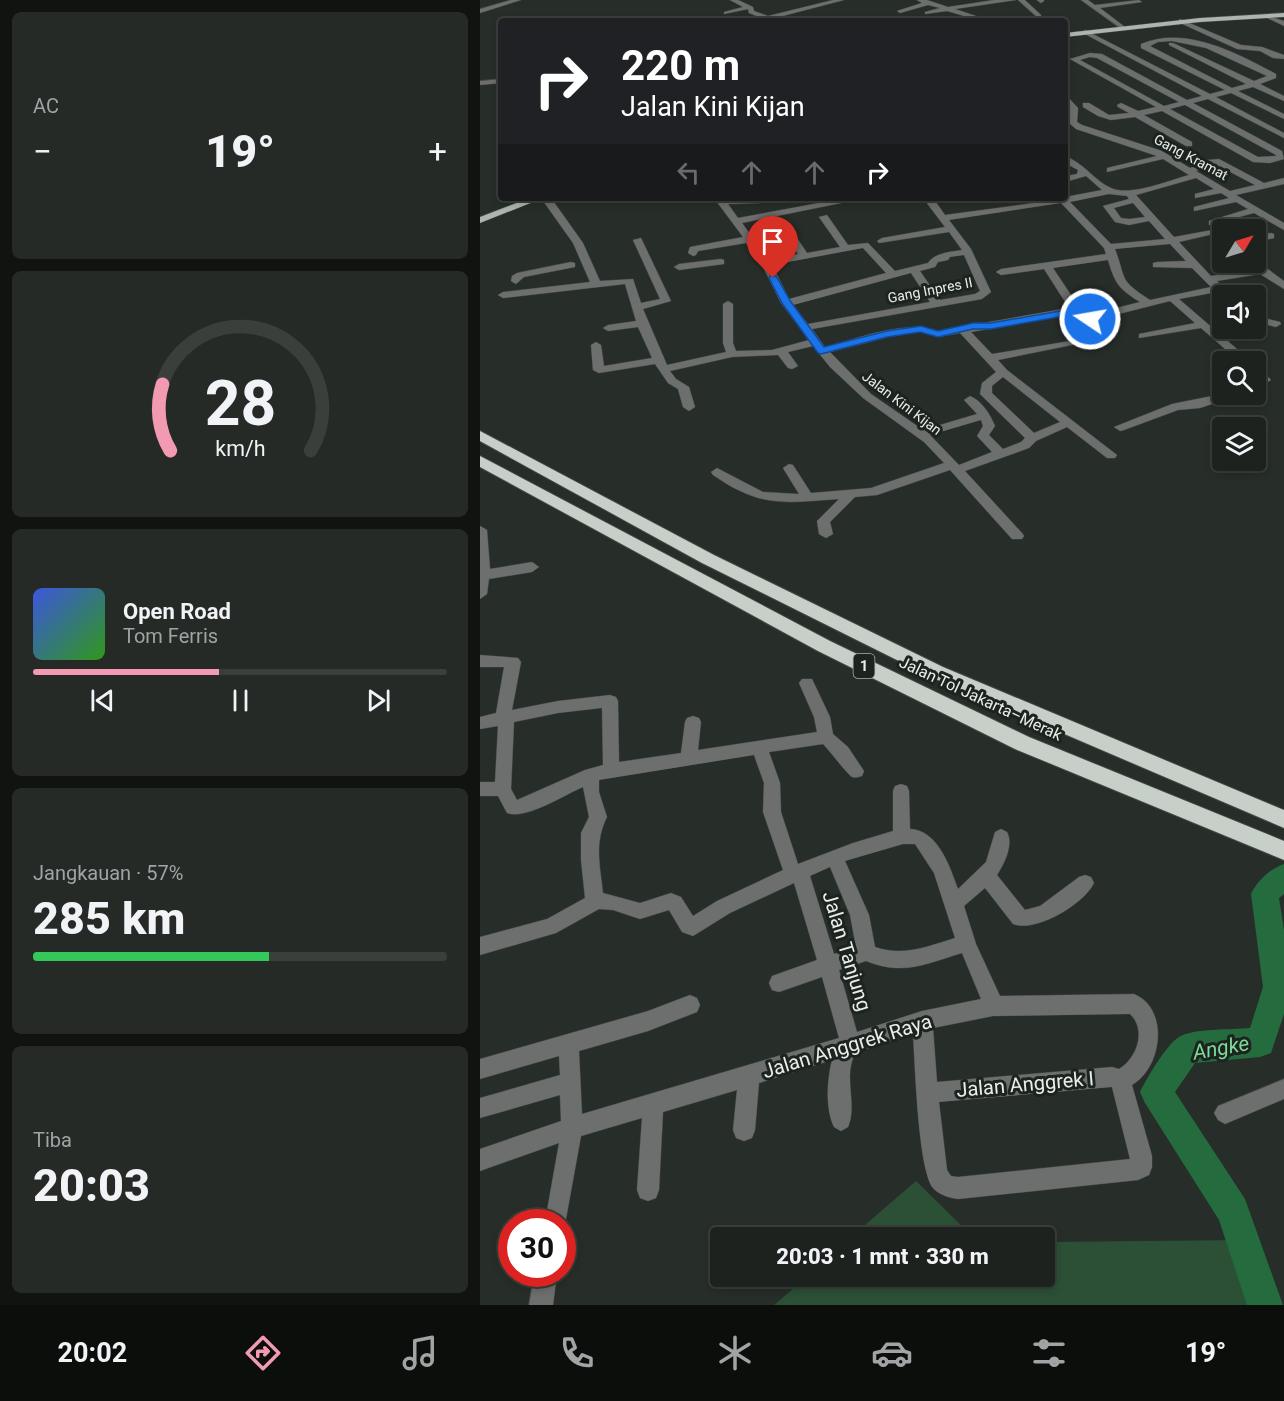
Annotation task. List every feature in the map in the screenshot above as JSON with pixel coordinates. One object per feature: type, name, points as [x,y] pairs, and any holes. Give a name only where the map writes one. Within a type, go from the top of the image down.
[{"type":"highway","name":"Jalan Tol Jakarta–Merak","points":[[480,435],[708,559],[937,672],[1284,819]]},
{"type":"highway","name":"Jalan Tol Jakarta–Merak","points":[[480,461],[824,646],[1012,738],[1284,851]]},
{"type":"main road","points":[[1068,35],[1180,21],[1284,15]]},
{"type":"main road","points":[[480,220],[530,201]]},
{"type":"street","points":[[480,11],[518,0]]},
{"type":"street","points":[[733,0],[749,7],[752,9],[751,12],[766,18]]},
{"type":"street","points":[[806,0],[819,6]]},
{"type":"street","points":[[927,13],[942,8],[1013,0]]},
{"type":"street","points":[[1021,0],[1039,16]]},
{"type":"street","points":[[1084,0],[1123,28]]},
{"type":"street","points":[[1094,7],[1139,2],[1135,0]]},
{"type":"street","points":[[778,18],[836,1]]},
{"type":"street","points":[[900,11],[923,1],[977,18]]},
{"type":"street","points":[[726,13],[749,7]]},
{"type":"street","points":[[1267,16],[1284,24]]},
{"type":"street","points":[[1180,21],[1240,47],[1262,49],[1284,57]]},
{"type":"street","points":[[1085,32],[1284,135]]},
{"type":"street","points":[[1086,105],[1112,118],[1136,114],[1183,102],[1231,91],[1255,85],[1273,76],[1206,45],[1177,39],[1144,45],[1231,91],[1284,117]]},
{"type":"street","points":[[1163,40],[1284,99]]},
{"type":"street","points":[[1086,55],[1099,56],[1183,102],[1279,153],[1281,157],[1256,160],[1074,59],[1086,55]]},
{"type":"street","points":[[480,83],[498,81]]},
{"type":"street","points":[[1068,103],[1074,123],[1090,131]]},
{"type":"street","points":[[1121,105],[1189,144]]},
{"type":"street","points":[[1074,134],[1090,131]]},
{"type":"street","name":"Gang Kramat","points":[[1090,131],[1175,158],[1194,173],[1284,227]]},
{"type":"street","points":[[1194,155],[1204,153]]},
{"type":"street","points":[[1110,170],[1175,158]]},
{"type":"street","points":[[1068,161],[1083,169],[1109,191]]},
{"type":"street","points":[[1212,233],[1171,240],[1138,232],[1118,220],[1108,206],[1194,173],[1199,163],[1216,161],[1261,185]]},
{"type":"street","points":[[1068,179],[1081,176],[1083,169]]},
{"type":"street","points":[[1198,196],[1284,181]]},
{"type":"street","points":[[1068,184],[1079,196]]},
{"type":"street","points":[[1068,198],[1109,191],[1133,197],[1216,285]]},
{"type":"street","points":[[1212,223],[1193,207],[1238,199]]},
{"type":"street","points":[[548,201],[578,243],[596,284]]},
{"type":"street","name":"Jalan Kini Kijan","points":[[722,201],[766,263],[786,303],[818,346],[857,388],[921,434],[1017,536]]},
{"type":"street","points":[[736,221],[838,201]]},
{"type":"street","name":"Gang Inpres II","points":[[804,328],[852,317],[881,315],[978,297],[986,292],[968,252],[930,201]]},
{"type":"street","points":[[944,218],[1050,201]]},
{"type":"street","points":[[1064,201],[1111,251],[1120,282],[1124,287],[1148,303]]},
{"type":"street","points":[[1226,219],[1256,210]]},
{"type":"street","points":[[1272,220],[1284,216]]},
{"type":"street","points":[[824,218],[846,249]]},
{"type":"street","points":[[1001,272],[1047,266],[1111,251],[1154,218]]},
{"type":"street","points":[[782,222],[804,256]]},
{"type":"street","points":[[882,241],[951,229]]},
{"type":"street","points":[[1266,237],[1271,236]]},
{"type":"street","points":[[637,307],[666,301],[638,240]]},
{"type":"street","points":[[698,265],[693,253],[751,242]]},
{"type":"street","points":[[766,263],[865,245],[892,273]]},
{"type":"street","points":[[922,280],[933,274],[932,265],[935,259],[968,252]]},
{"type":"street","points":[[516,281],[516,278],[521,275],[587,262]]},
{"type":"street","points":[[679,267],[721,262]]},
{"type":"street","points":[[1175,276],[1161,264],[1195,265]]},
{"type":"street","points":[[571,265],[575,288]]},
{"type":"street","points":[[786,303],[844,290],[892,273],[932,265]]},
{"type":"street","points":[[1047,266],[1057,285],[1083,317],[1094,318],[1172,297],[1212,293]]},
{"type":"street","points":[[914,268],[937,304]]},
{"type":"street","points":[[1266,272],[1284,286]]},
{"type":"street","points":[[531,273],[534,297]]},
{"type":"street","points":[[1210,279],[1233,273]]},
{"type":"street","points":[[503,295],[534,297],[596,284],[629,281],[634,277],[653,274]]},
{"type":"street","points":[[629,281],[642,323],[661,364],[669,378],[683,387],[689,407]]},
{"type":"street","points":[[1172,297],[1235,351]]},
{"type":"street","points":[[728,304],[728,343],[732,354]]},
{"type":"street","points":[[599,370],[732,354],[781,351],[921,329],[938,334],[1101,306]]},
{"type":"street","points":[[1180,329],[1171,321],[1195,315]]},
{"type":"street","points":[[1266,322],[1276,324]]},
{"type":"street","points":[[608,328],[642,323]]},
{"type":"street","points":[[1143,336],[1204,324]]},
{"type":"street","points":[[962,329],[1003,372],[1111,454]]},
{"type":"street","points":[[990,358],[1078,341]]},
{"type":"street","points":[[596,345],[599,370],[604,384]]},
{"type":"street","points":[[781,351],[792,366]]},
{"type":"street","points":[[1003,372],[986,385],[986,394],[1032,438]]},
{"type":"street","points":[[970,400],[985,415],[989,428],[983,436],[1001,454]]},
{"type":"street","points":[[1120,427],[1176,407],[1212,401]]},
{"type":"street","points":[[921,434],[985,415]]},
{"type":"street","points":[[717,472],[757,496],[776,499],[872,492],[1001,454],[1069,422]]},
{"type":"street","points":[[789,468],[807,497]]},
{"type":"street","points":[[826,534],[824,520],[851,494]]},
{"type":"street","points":[[480,530],[483,575],[480,594]]},
{"type":"street","points":[[483,575],[532,567]]},
{"type":"street","points":[[480,662],[513,662],[504,719],[503,789],[513,808],[518,808],[591,775],[611,770],[826,738]]},
{"type":"street","points":[[807,683],[822,717],[826,738],[842,752],[856,771]]},
{"type":"street","points":[[480,723],[558,707],[610,701],[611,770]]},
{"type":"street","points":[[689,758],[693,722]]},
{"type":"street","name":"Jalan Tanjung","points":[[759,747],[772,783],[772,812],[791,868],[800,873],[820,945],[830,964],[850,1043]]},
{"type":"street","points":[[480,946],[549,927],[587,909],[595,900],[590,860],[591,833],[598,817],[591,792],[591,775]]},
{"type":"street","points":[[480,789],[503,789]]},
{"type":"street","points":[[901,791],[902,837]]},
{"type":"street","points":[[595,900],[613,902],[640,911],[671,901],[675,903],[689,926],[693,927],[726,906],[834,858],[873,843],[913,836],[923,841],[943,873],[955,902],[967,943],[988,985],[993,1006]]},
{"type":"street","points":[[955,902],[987,877],[1001,852],[1001,837]]},
{"type":"street","points":[[834,858],[854,897],[865,929],[866,952]]},
{"type":"street","points":[[987,877],[1020,918],[1030,920],[1063,900],[1085,883]]},
{"type":"street","points":[[779,983],[866,952],[898,962],[967,943]]},
{"type":"street","name":"Jalan Anggrek Raya","points":[[480,1160],[572,1128],[653,1106],[922,1021],[993,1006],[1134,1004],[1145,1016],[1148,1043],[1135,1071],[1120,1080]]},
{"type":"street","points":[[480,1068],[648,1021],[690,1005]]},
{"type":"street","points":[[922,1021],[935,1171],[942,1184],[958,1188],[1138,1169],[1141,1167],[1141,1156],[1120,1080]]},
{"type":"street","points":[[557,1209],[572,1128],[569,1043]]},
{"type":"street","points":[[841,1120],[839,1087],[841,1060],[850,1043]]},
{"type":"street","points":[[744,1130],[748,1076]]},
{"type":"street","name":"Jalan Anggrek I","points":[[929,1093],[1112,1077],[1120,1080]]},
{"type":"street","points":[[480,1108],[570,1082]]},
{"type":"street","points":[[1225,1113],[1284,1089]]},
{"type":"street","points":[[648,1190],[653,1106]]},
{"type":"street","points":[[541,1305],[544,1287]]},
{"type":"green space","points":[[916,1181],[963,1227],[863,1227]]},
{"type":"green space","points":[[1246,1240],[1273,1305],[774,1305],[795,1287],[1055,1287],[1055,1242]]},
{"type":"waterway","name":"Angke","points":[[1265,1305],[1233,1211],[1156,1092],[1187,1049],[1260,1042],[1278,987],[1265,894],[1284,876]]},
{"type":"route","points":[[773,278],[786,303],[821,351],[887,334],[921,329],[938,334],[973,326],[991,326],[1077,311],[1083,317],[1090,319]]}]
